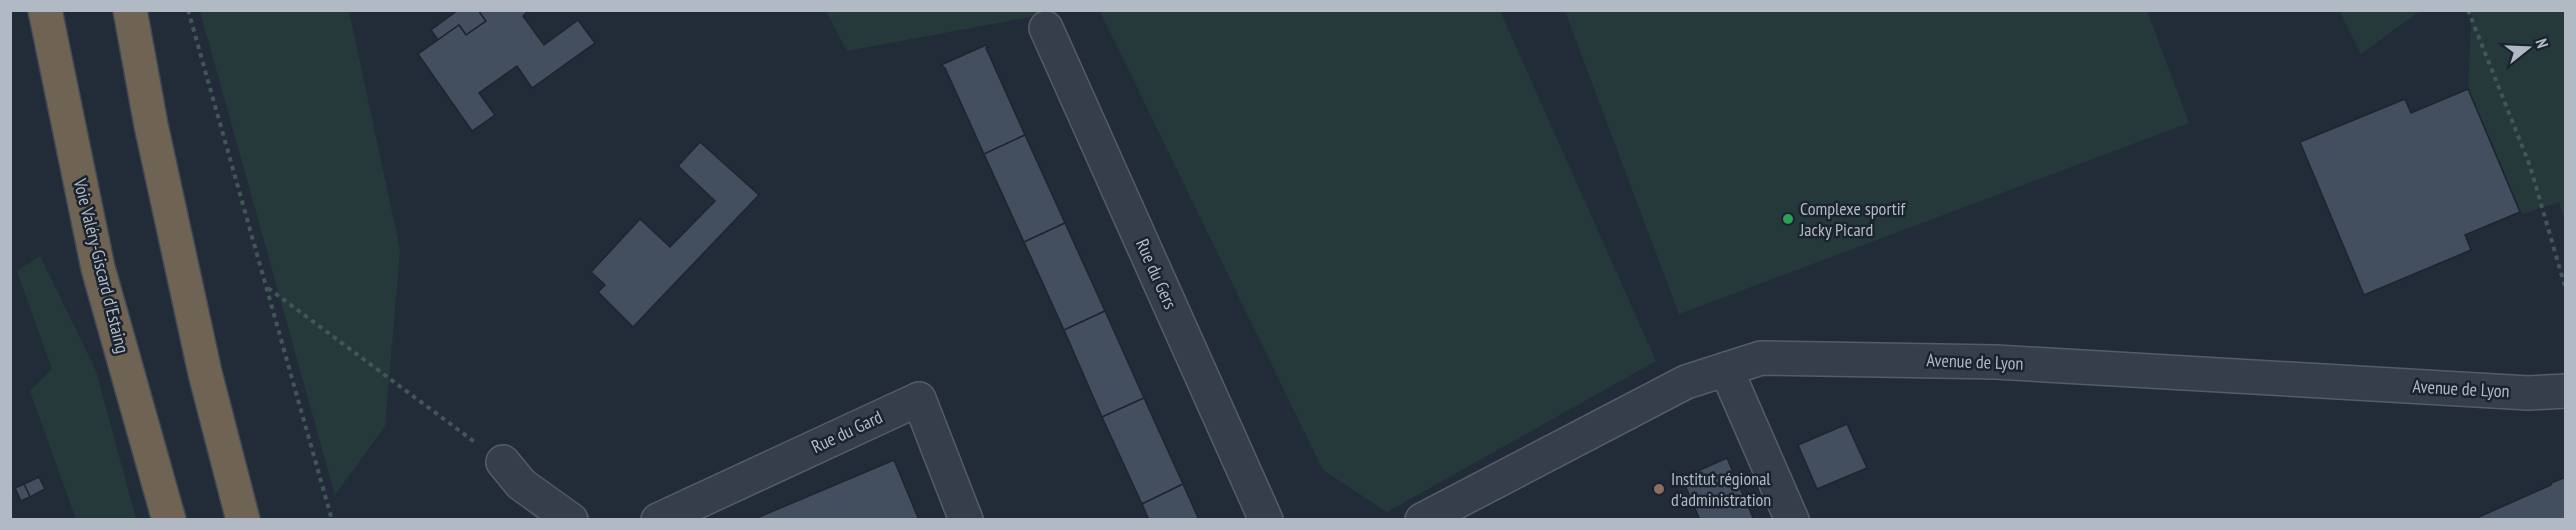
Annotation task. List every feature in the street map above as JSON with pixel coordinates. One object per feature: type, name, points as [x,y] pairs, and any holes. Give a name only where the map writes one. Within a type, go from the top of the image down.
[{"type":"highway","name":"Voie Valéry-Giscard d'Estaing","points":[[45,10],[98,268],[169,519]]},
{"type":"highway","points":[[130,10],[151,125],[205,373],[243,519]]},
{"type":"street","name":"Rue du Gers","points":[[1046,28],[1266,519]]},
{"type":"street","name":"Avenue de Lyon","points":[[1422,519],[1686,382],[1761,358],[1996,362],[2528,393],[2565,391]]},
{"type":"street","points":[[1726,369],[1792,519]]},
{"type":"street","name":"Rue du Gard","points":[[658,519],[919,399],[966,519]]},
{"type":"street","points":[[503,462],[521,484],[571,519]]},
{"type":"path","points":[[188,10],[332,519]]},
{"type":"path","points":[[2468,10],[2530,166],[2565,290]]},
{"type":"path","points":[[267,287],[503,462]]},
{"type":"green space","points":[[200,11],[349,11],[400,250],[385,426],[335,495]]},
{"type":"green space","points":[[826,11],[1063,11],[847,51]]},
{"type":"green space","points":[[1100,11],[1500,11],[1656,361],[1387,512],[1323,470]]},
{"type":"green space","name":"Complexe sportif Jacky Picard","points":[[1565,11],[2147,11],[2189,123],[1679,314]]},
{"type":"green space","points":[[2340,11],[2420,11],[2361,54]]},
{"type":"green space","points":[[2472,11],[2565,11],[2565,220],[2559,202],[2522,214],[2468,87]]},
{"type":"green space","points":[[40,256],[96,371],[136,519],[76,519],[30,391],[52,369],[17,271]]},
{"type":"building","points":[[458,10],[478,10],[486,21],[466,35],[459,25],[438,40],[431,30]]},
{"type":"building","points":[[478,10],[529,10],[523,16],[544,45],[578,20],[595,43],[532,88],[517,66],[479,93],[495,115],[472,131],[418,54],[459,25],[466,35],[486,21]]},
{"type":"building","points":[[986,45],[1025,135],[984,154],[945,68],[941,65]]},
{"type":"building","points":[[2468,89],[2520,212],[2465,235],[2471,250],[2364,295],[2300,142],[2405,99],[2411,113]]},
{"type":"building","points":[[1025,135],[1065,223],[1024,242],[984,154]]},
{"type":"building","points":[[700,142],[759,195],[633,327],[598,292],[605,285],[591,272],[640,219],[670,247],[715,201],[678,166]]},
{"type":"building","points":[[1065,223],[1105,311],[1064,330],[1024,242]]},
{"type":"building","points":[[1105,311],[1144,398],[1102,417],[1064,330]]},
{"type":"building","points":[[1144,398],[1183,484],[1142,504],[1102,417]]},
{"type":"building","points":[[1847,424],[1867,468],[1817,489],[1798,445]]},
{"type":"building","points":[[1727,458],[1754,520],[1700,520],[1682,478]]},
{"type":"building","points":[[894,460],[919,520],[752,520]]},
{"type":"building","points":[[39,477],[45,489],[30,497],[24,484]]},
{"type":"building","points":[[2566,477],[2566,520],[2472,520],[2551,485]]},
{"type":"building","points":[[24,484],[30,497],[21,501],[15,488]]},
{"type":"building","points":[[1183,484],[1199,520],[1149,520],[1142,504]]},
{"type":"place","name":"Complexe sportif Jacky Picard","points":[[1788,219]]},
{"type":"place","name":"Institut régional d'administration","points":[[1659,489]]}]
